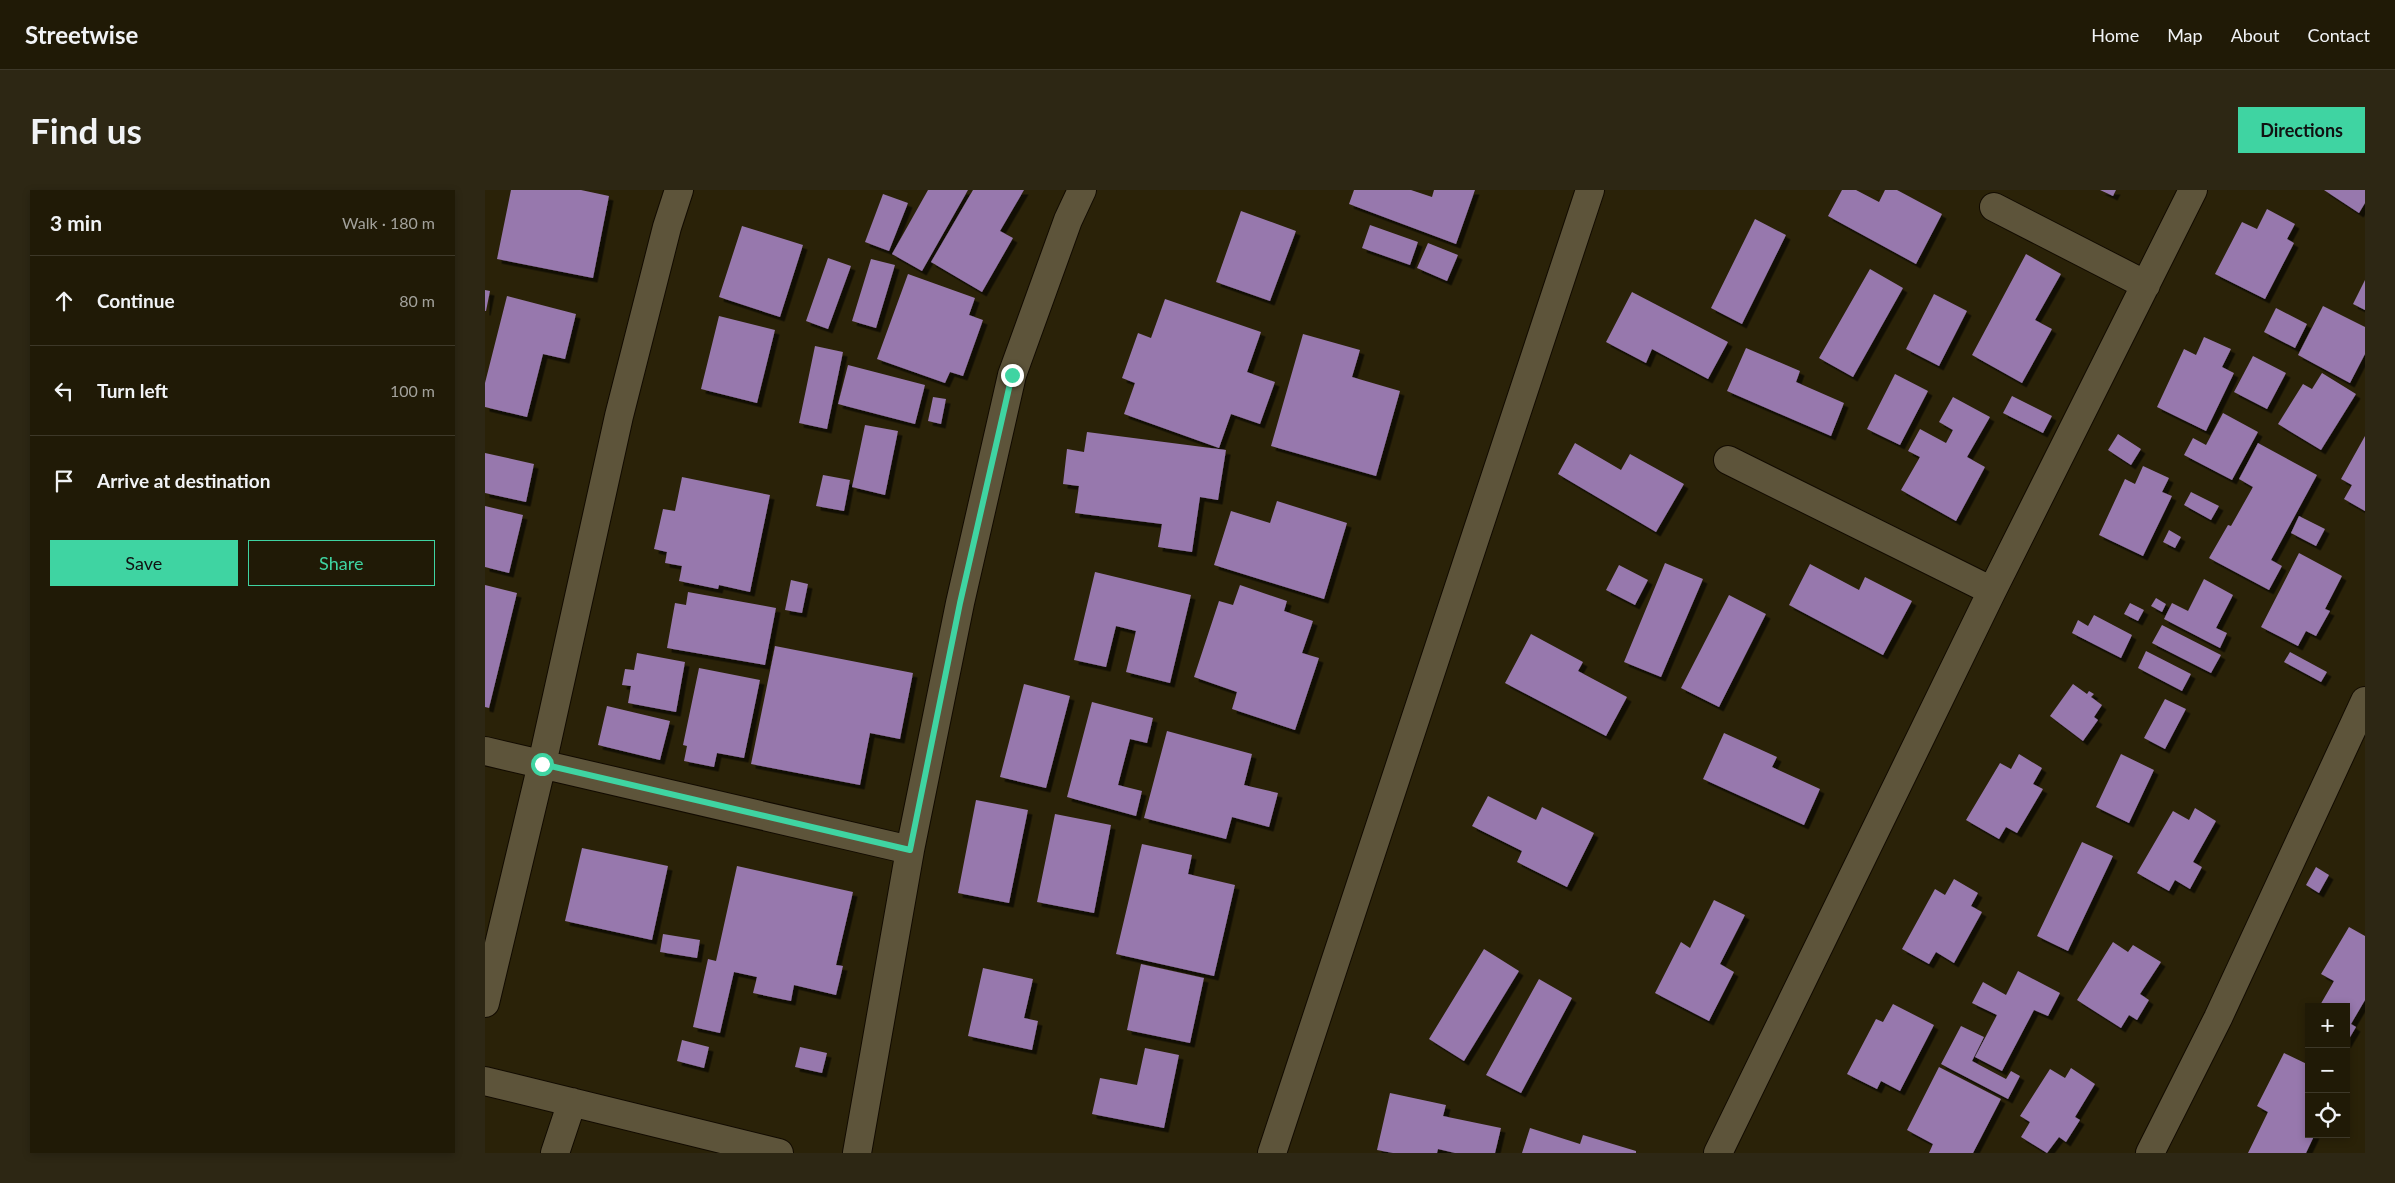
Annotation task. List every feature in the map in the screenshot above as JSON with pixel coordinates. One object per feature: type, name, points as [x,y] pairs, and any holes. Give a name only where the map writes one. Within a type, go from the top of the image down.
[{"type":"street","points":[[485,1003],[542,764],[619,416],[667,227],[679,190]]},
{"type":"street","points":[[857,1153],[910,850],[960,603],[1012,375],[1068,220],[1082,190]]},
{"type":"street","points":[[1275,1150],[1590,190]]},
{"type":"street","points":[[1718,1153],[1992,591],[2193,190]]},
{"type":"street","points":[[1994,207],[2146,285]]},
{"type":"street","points":[[1728,460],[1992,591]]},
{"type":"street","points":[[2150,1153],[2218,1018],[2365,701]]},
{"type":"street","points":[[485,751],[910,850]]},
{"type":"street","points":[[485,1081],[779,1153]]},
{"type":"street","points":[[555,1153],[573,1102]]},
{"type":"building","points":[[511,190],[581,190],[609,196],[593,278],[497,259]]},
{"type":"building","points":[[928,190],[968,190],[922,271],[892,254]]},
{"type":"building","points":[[973,190],[1024,190],[1000,231],[1013,238],[982,292],[931,262]]},
{"type":"building","points":[[1354,190],[1411,190],[1432,197],[1434,190],[1475,190],[1456,244],[1349,204]]},
{"type":"building","points":[[1842,190],[1856,190],[1879,202],[1885,190],[1897,190],[1942,214],[1916,264],[1828,216]]},
{"type":"building","points":[[2100,190],[2116,190],[2113,196]]},
{"type":"building","points":[[2324,190],[2365,190],[2365,203],[2359,213]]},
{"type":"building","points":[[883,194],[908,203],[889,251],[865,242]]},
{"type":"building","points":[[2267,209],[2295,224],[2287,239],[2294,243],[2265,299],[2215,274],[2242,222],[2257,229]]},
{"type":"building","points":[[1241,211],[1296,231],[1270,301],[1216,282]]},
{"type":"building","points":[[1755,219],[1786,235],[1742,324],[1711,308]]},
{"type":"building","points":[[1370,225],[1418,242],[1410,265],[1362,248]]},
{"type":"building","points":[[742,226],[803,245],[780,317],[719,297]]},
{"type":"building","points":[[1428,243],[1458,255],[1447,281],[1417,268]]},
{"type":"building","points":[[2026,254],[2061,274],[2035,320],[2052,329],[2022,383],[1972,355]]},
{"type":"building","points":[[828,258],[851,266],[828,329],[806,321]]},
{"type":"building","points":[[871,259],[895,265],[876,328],[852,321]]},
{"type":"building","points":[[1870,269],[1903,288],[1853,377],[1819,358]]},
{"type":"building","points":[[908,274],[975,298],[969,315],[983,320],[963,376],[950,372],[945,383],[877,359]]},
{"type":"building","points":[[2365,280],[2365,310],[2353,304]]},
{"type":"building","points":[[485,290],[490,291],[486,311],[485,311]]},
{"type":"building","points":[[1632,292],[1728,342],[1708,379],[1652,349],[1646,363],[1606,342]]},
{"type":"building","points":[[1934,294],[1967,311],[1939,366],[1906,349]]},
{"type":"building","points":[[507,296],[576,314],[565,359],[543,354],[527,417],[485,407],[485,383]]},
{"type":"building","points":[[1165,299],[1261,332],[1247,372],[1275,382],[1260,424],[1231,414],[1219,448],[1124,414],[1135,383],[1122,378],[1138,333],[1151,338]]},
{"type":"building","points":[[2323,306],[2365,327],[2365,354],[2350,383],[2298,355]]},
{"type":"building","points":[[2276,308],[2307,324],[2295,348],[2264,332]]},
{"type":"building","points":[[719,316],[775,330],[757,403],[701,389]]},
{"type":"building","points":[[1303,334],[1360,350],[1352,377],[1400,391],[1376,476],[1271,446]]},
{"type":"building","points":[[2204,337],[2231,349],[2222,367],[2234,373],[2206,431],[2157,407],[2184,349],[2196,355]]},
{"type":"building","points":[[815,346],[843,352],[827,429],[799,423]]},
{"type":"building","points":[[1746,348],[1800,371],[1796,382],[1844,403],[1831,436],[1727,391]]},
{"type":"building","points":[[2253,356],[2286,373],[2267,409],[2234,392]]},
{"type":"building","points":[[848,365],[925,385],[915,424],[838,404]]},
{"type":"building","points":[[2322,373],[2356,394],[2321,450],[2278,424],[2303,384],[2312,389]]},
{"type":"building","points":[[1895,374],[1928,391],[1900,445],[1867,429]]},
{"type":"building","points":[[2012,396],[2052,416],[2043,433],[2003,413]]},
{"type":"building","points":[[933,397],[946,399],[941,424],[928,421]]},
{"type":"building","points":[[1953,397],[1990,417],[1967,457],[1985,467],[1956,521],[1901,490],[1920,457],[1908,451],[1920,429],[1946,443],[1953,430],[1939,422]]},
{"type":"building","points":[[2223,413],[2258,432],[2232,480],[2184,455],[2193,438],[2206,445]]},
{"type":"building","points":[[865,425],[898,431],[885,495],[852,487]]},
{"type":"building","points":[[1087,432],[1226,450],[1218,500],[1200,497],[1192,552],[1158,547],[1162,524],[1075,513],[1079,486],[1063,484],[1067,449],[1084,452]]},
{"type":"building","points":[[2118,434],[2141,449],[2131,465],[2108,450]]},
{"type":"building","points":[[2365,436],[2365,511],[2344,499],[2352,485],[2341,479]]},
{"type":"building","points":[[1575,443],[1621,470],[1630,454],[1684,484],[1656,532],[1558,474]]},
{"type":"building","points":[[2258,443],[2317,475],[2271,560],[2282,566],[2269,590],[2209,558],[2228,525],[2231,526],[2253,487],[2239,479]]},
{"type":"building","points":[[485,453],[534,464],[526,502],[485,493]]},
{"type":"building","points":[[2143,466],[2169,478],[2162,492],[2172,496],[2143,556],[2099,535],[2125,479],[2135,484]]},
{"type":"building","points":[[823,475],[850,480],[844,511],[816,506]]},
{"type":"building","points":[[682,477],[770,495],[750,592],[719,585],[718,589],[679,581],[682,566],[665,563],[667,552],[654,549],[663,509],[675,511]]},
{"type":"building","points":[[2191,492],[2219,506],[2211,520],[2184,505]]},
{"type":"building","points":[[1277,501],[1347,523],[1324,599],[1214,565],[1231,511],[1270,523]]},
{"type":"building","points":[[485,506],[523,515],[509,573],[485,567]]},
{"type":"building","points":[[2299,516],[2325,529],[2316,546],[2291,533]]},
{"type":"building","points":[[2169,530],[2181,537],[2175,548],[2163,542]]},
{"type":"building","points":[[2299,553],[2342,576],[2325,609],[2330,611],[2316,636],[2306,631],[2298,646],[2261,627]]},
{"type":"building","points":[[1665,563],[1703,579],[1661,677],[1624,662]]},
{"type":"building","points":[[1810,564],[1859,590],[1865,577],[1912,601],[1883,655],[1789,605]]},
{"type":"building","points":[[1619,565],[1648,580],[1635,605],[1606,590]]},
{"type":"building","points":[[1095,572],[1191,595],[1170,683],[1126,672],[1136,631],[1116,626],[1106,667],[1074,660]]},
{"type":"building","points":[[2204,579],[2233,595],[2216,628],[2227,633],[2220,648],[2164,619],[2172,603],[2188,611]]},
{"type":"building","points":[[791,580],[808,584],[802,613],[785,610]]},
{"type":"building","points":[[485,585],[517,593],[489,708],[485,707]]},
{"type":"building","points":[[1240,585],[1287,601],[1284,611],[1313,621],[1302,653],[1319,658],[1295,730],[1232,709],[1237,692],[1194,677],[1219,601],[1233,605]]},
{"type":"building","points":[[688,592],[776,608],[765,665],[667,648],[675,603],[686,605]]},
{"type":"building","points":[[1729,595],[1766,614],[1719,707],[1681,688]]},
{"type":"building","points":[[2156,598],[2166,604],[2162,612],[2151,606]]},
{"type":"building","points":[[2130,603],[2144,610],[2138,621],[2124,614]]},
{"type":"building","points":[[2094,615],[2132,635],[2121,658],[2072,633],[2078,620],[2088,626]]},
{"type":"building","points":[[2162,625],[2221,655],[2211,673],[2152,643]]},
{"type":"building","points":[[1531,634],[1583,662],[1578,671],[1627,697],[1606,736],[1505,683]]},
{"type":"building","points":[[775,646],[913,673],[900,739],[870,733],[860,785],[751,764]]},
{"type":"building","points":[[2146,651],[2191,674],[2182,691],[2138,668]]},
{"type":"building","points":[[2290,652],[2327,672],[2321,682],[2284,662]]},
{"type":"building","points":[[637,653],[685,662],[676,712],[628,703],[631,686],[622,685],[625,669],[634,670]]},
{"type":"building","points":[[699,668],[760,680],[744,758],[717,753],[714,767],[684,761],[687,746],[683,745]]},
{"type":"building","points":[[1024,684],[1070,696],[1046,788],[1000,777]]},
{"type":"building","points":[[2073,684],[2087,694],[2089,691],[2094,694],[2091,697],[2102,705],[2094,717],[2098,720],[2083,741],[2050,716]]},
{"type":"building","points":[[2165,699],[2186,709],[2165,749],[2144,738]]},
{"type":"building","points":[[1092,702],[1153,718],[1147,743],[1130,739],[1118,785],[1142,791],[1136,816],[1067,797]]},
{"type":"building","points":[[607,706],[670,721],[660,760],[598,745]]},
{"type":"building","points":[[1167,731],[1252,754],[1244,785],[1278,793],[1269,827],[1232,817],[1226,839],[1144,818]]},
{"type":"building","points":[[1724,733],[1777,757],[1772,767],[1820,789],[1804,825],[1703,779]]},
{"type":"building","points":[[2019,754],[2042,768],[2033,784],[2043,789],[2017,833],[2006,827],[1999,839],[1966,820],[2000,763],[2011,769]]},
{"type":"building","points":[[2121,754],[2154,770],[2129,823],[2096,807]]},
{"type":"building","points":[[1488,796],[1536,820],[1542,807],[1594,833],[1567,887],[1517,862],[1522,851],[1472,826]]},
{"type":"building","points":[[976,800],[1028,810],[1009,903],[958,893]]},
{"type":"building","points":[[2195,808],[2216,821],[2193,862],[2202,867],[2190,889],[2175,880],[2169,891],[2137,873],[2173,811],[2189,820]]},
{"type":"building","points":[[1055,814],[1111,825],[1094,913],[1037,902]]},
{"type":"building","points":[[2082,842],[2113,856],[2068,951],[2037,936]]},
{"type":"building","points":[[1142,844],[1192,855],[1188,874],[1235,885],[1214,976],[1116,954]]},
{"type":"building","points":[[582,848],[668,866],[652,940],[565,921]]},
{"type":"building","points":[[737,866],[853,892],[836,965],[843,966],[836,995],[794,985],[791,1001],[753,993],[757,977],[734,972],[720,1033],[693,1027],[708,959],[716,961]]},
{"type":"building","points":[[2316,867],[2329,875],[2319,893],[2306,885]]},
{"type":"building","points":[[1954,879],[1978,893],[1971,906],[1982,912],[1954,963],[1936,952],[1929,964],[1902,949],[1935,889],[1945,895]]},
{"type":"building","points":[[1714,900],[1745,915],[1720,964],[1734,972],[1709,1021],[1655,993],[1681,942],[1690,948]]},
{"type":"building","points":[[2349,927],[2365,936],[2365,1000],[2351,1024],[2356,1027],[2350,1037],[2350,1003],[2321,1003],[2334,981],[2321,974]]},
{"type":"building","points":[[663,934],[700,940],[697,958],[660,952]]},
{"type":"building","points":[[2113,942],[2128,952],[2133,945],[2161,962],[2140,994],[2149,1000],[2137,1020],[2129,1015],[2121,1028],[2077,1000]]},
{"type":"building","points":[[1484,949],[1519,971],[1464,1061],[1429,1039]]},
{"type":"building","points":[[1141,964],[1204,978],[1190,1043],[1127,1030]]},
{"type":"building","points":[[983,968],[1033,979],[1024,1018],[1038,1021],[1032,1050],[968,1036]]},
{"type":"building","points":[[2018,971],[2060,993],[2048,1016],[2034,1010],[2002,1071],[1975,1057],[1997,1015],[1972,1003],[1983,982],[2006,995]]},
{"type":"building","points":[[1539,979],[1572,998],[1521,1093],[1486,1075]]},
{"type":"building","points":[[1893,1004],[1934,1025],[1900,1091],[1881,1081],[1877,1089],[1847,1074],[1876,1019],[1883,1022]]},
{"type":"building","points":[[1961,1026],[1984,1037],[1972,1061],[2006,1079],[2011,1071],[2020,1076],[2008,1099],[1941,1064]]},
{"type":"building","points":[[682,1040],[709,1047],[704,1068],[677,1061]]},
{"type":"building","points":[[800,1047],[827,1053],[822,1073],[795,1067]]},
{"type":"building","points":[[1145,1048],[1179,1055],[1164,1128],[1092,1114],[1100,1078],[1137,1085]]},
{"type":"building","points":[[2284,1053],[2305,1063],[2305,1138],[2313,1138],[2306,1153],[2248,1153],[2268,1112],[2257,1106]]},
{"type":"building","points":[[1939,1067],[2001,1099],[1973,1153],[1929,1153],[1933,1144],[1907,1130]]},
{"type":"building","points":[[2071,1068],[2095,1084],[2075,1117],[2080,1120],[2066,1142],[2059,1137],[2047,1153],[2021,1137],[2030,1122],[2020,1116],[2050,1069],[2065,1078]]},
{"type":"building","points":[[1390,1093],[1446,1105],[1443,1116],[1501,1128],[1495,1153],[1455,1153],[1438,1149],[1437,1153],[1393,1153],[1377,1150]]},
{"type":"building","points":[[1530,1128],[1580,1144],[1583,1135],[1636,1151],[1636,1153],[1522,1153]]},
{"type":"route","points":[[542,764],[910,850],[960,603],[1012,375]]}]
